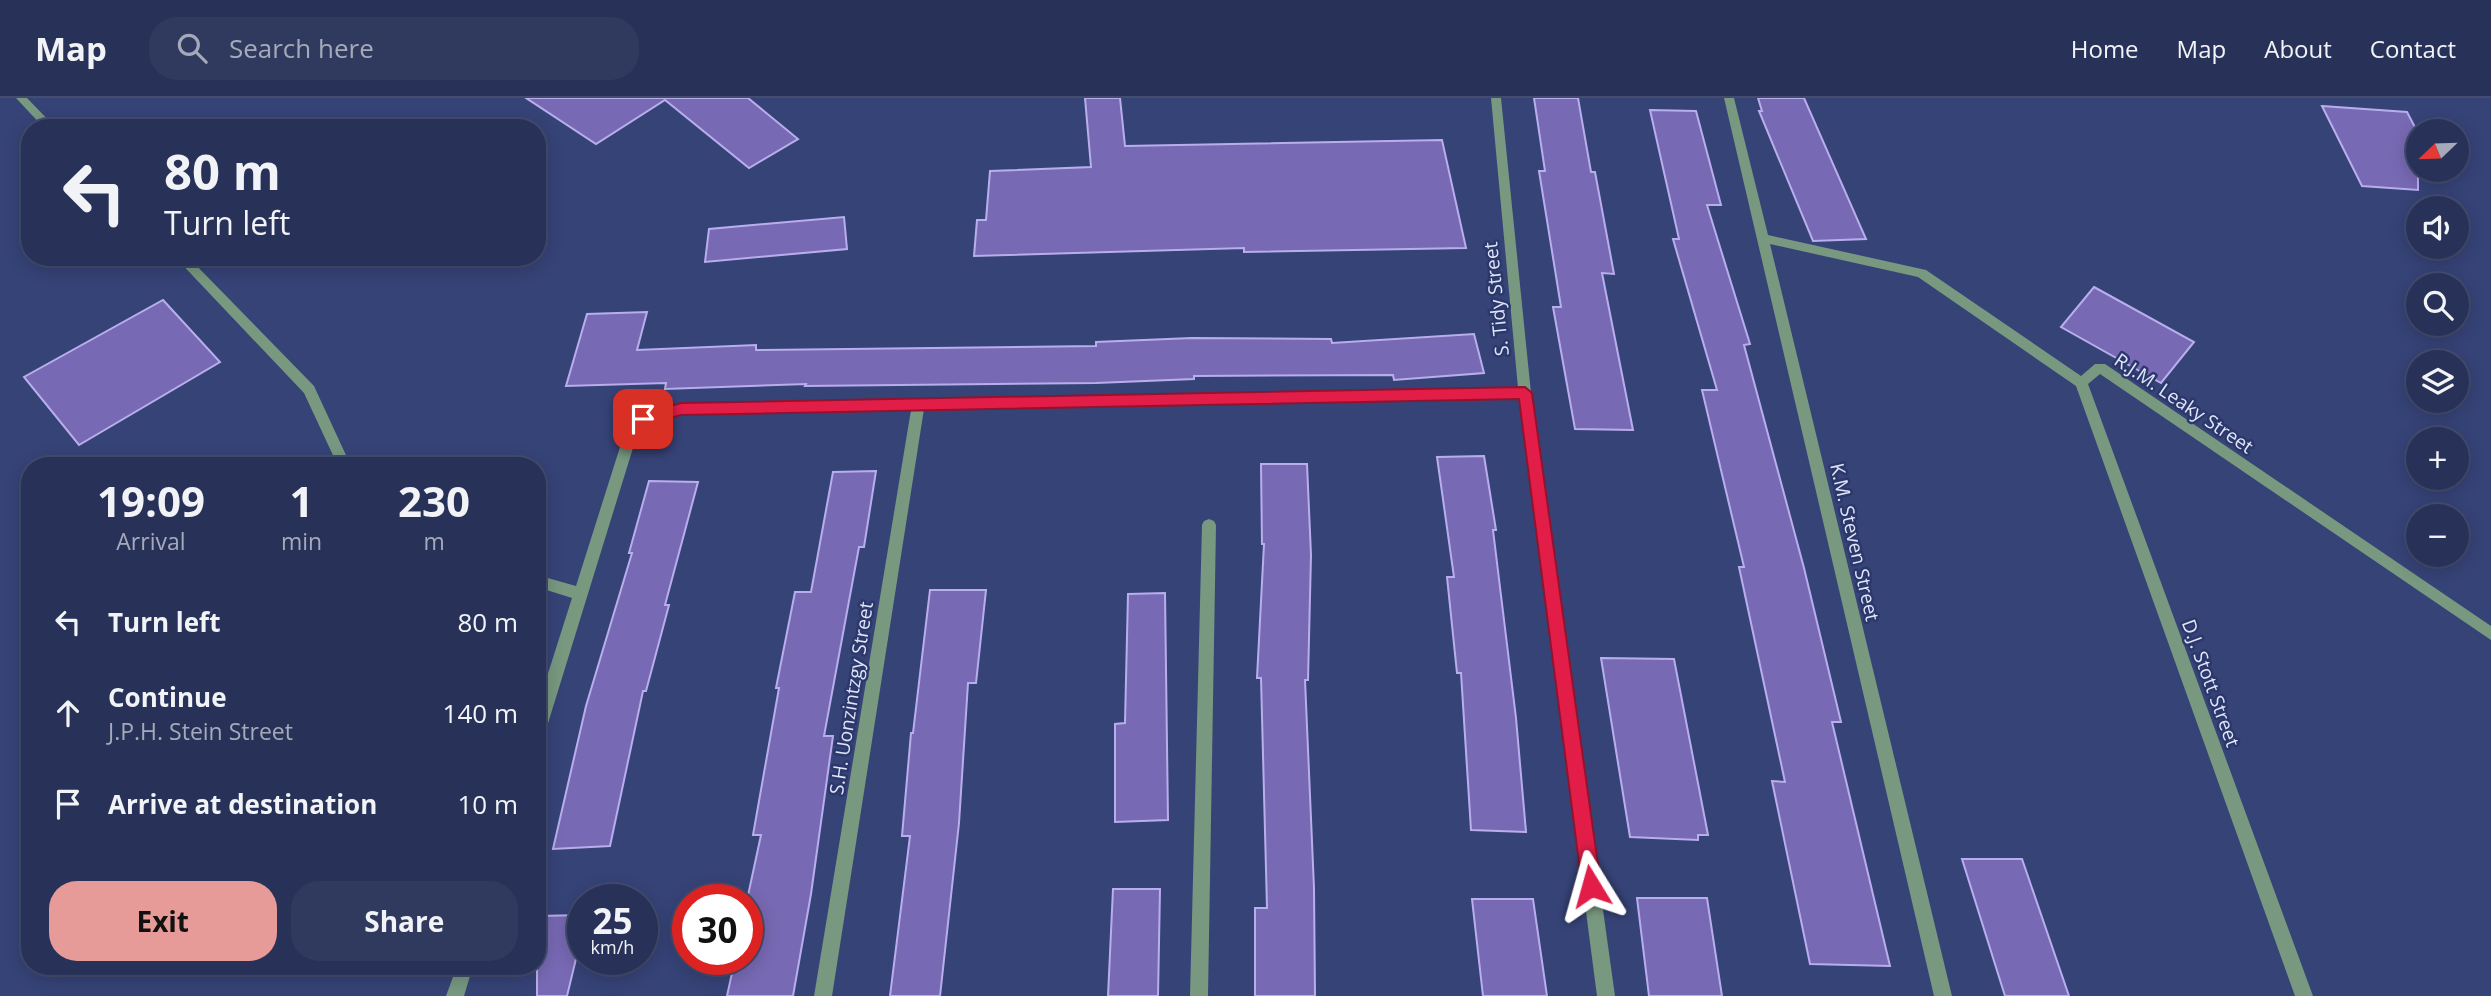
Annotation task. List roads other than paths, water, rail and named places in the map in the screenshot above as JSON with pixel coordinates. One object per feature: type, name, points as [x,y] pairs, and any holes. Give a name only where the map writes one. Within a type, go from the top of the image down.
[{"type":"street","points":[[21,98],[42,119]]},
{"type":"street","name":"S. Tidy Street","points":[[1496,98],[1525,393],[1606,996]]},
{"type":"street","name":"K.M. Steven Street","points":[[1729,98],[1943,996]]},
{"type":"street","points":[[1763,238],[1923,273],[2081,383]]},
{"type":"street","points":[[190,266],[309,390],[341,457]]},
{"type":"street","name":"R.J.M. Leaky Street","points":[[2081,383],[2100,368],[2491,634]]},
{"type":"street","name":"D.J. Stott Street","points":[[2081,383],[2304,996]]},
{"type":"street","points":[[546,704],[627,447],[643,419],[681,409],[1525,393]]},
{"type":"street","name":"S.H. Uonzintzgy Street","points":[[823,996],[918,406]]},
{"type":"street","points":[[1199,996],[1209,524]]},
{"type":"street","points":[[546,584],[580,594]]},
{"type":"street","points":[[455,996],[462,975]]}]
